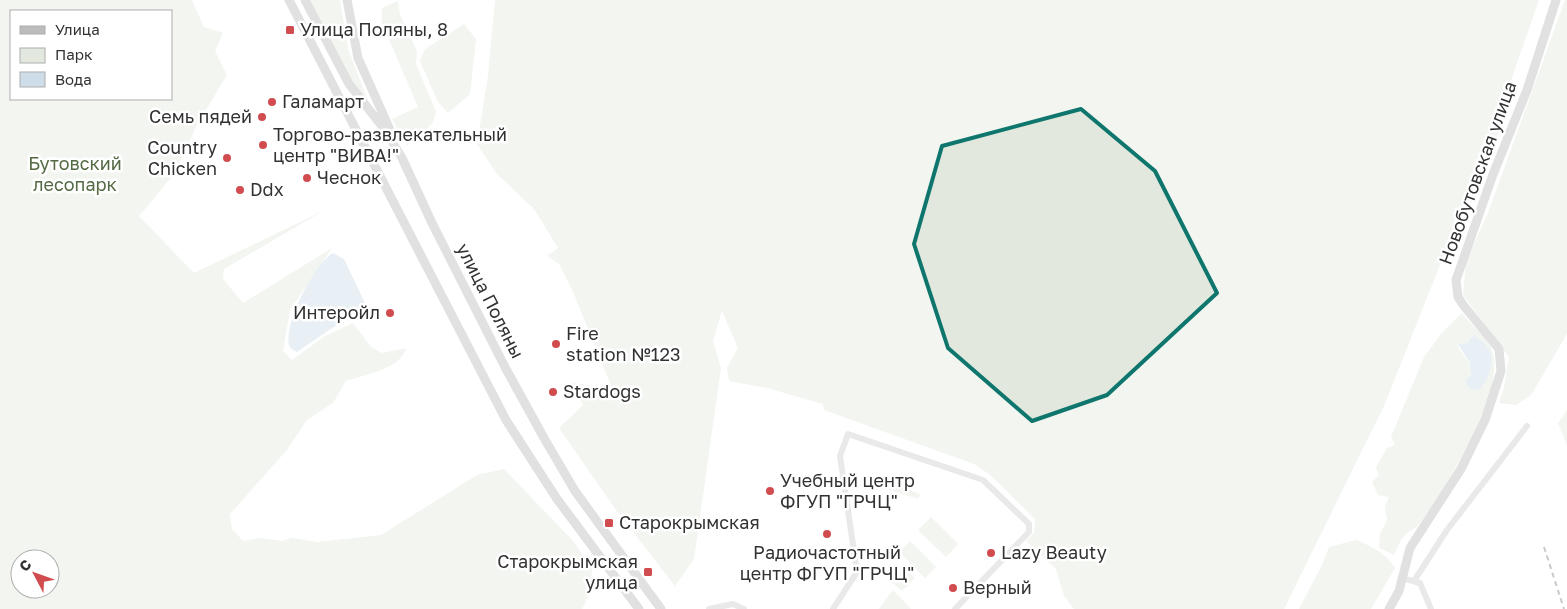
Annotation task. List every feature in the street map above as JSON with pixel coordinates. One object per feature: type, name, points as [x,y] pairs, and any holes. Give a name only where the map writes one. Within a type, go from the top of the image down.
[{"type":"main road","points":[[289,0],[506,420],[557,499],[639,609]]},
{"type":"main road","name":"улица Поляны","points":[[305,0],[349,84],[385,130],[402,158],[432,223],[506,369],[544,438],[575,490],[661,609]]},
{"type":"main road","points":[[347,0],[358,58],[402,158]]},
{"type":"main road","name":"Новобутовская улица","points":[[1389,609],[1399,591],[1410,548],[1461,469],[1496,394],[1502,372],[1502,355],[1496,342],[1458,297],[1456,280],[1492,177],[1527,90],[1556,0]]},
{"type":"street","points":[[1414,581],[1447,530],[1527,426]]},
{"type":"street","points":[[833,609],[857,572],[840,456],[848,434],[984,480],[1029,524],[1029,532],[955,609]]},
{"type":"street","points":[[1402,578],[1420,583],[1431,609]]},
{"type":"street","points":[[709,609],[733,604],[744,609]]},
{"type":"highlighted area","points":[[1081,109],[1155,171],[1217,293],[1107,395],[1032,421],[948,348],[914,244],[942,146]]},
{"type":"green space","name":"Бутовский лесопарк","points":[[0,0],[192,0],[204,27],[223,33],[215,51],[227,75],[197,125],[174,174],[139,216],[194,273],[323,211],[224,269],[223,279],[243,303],[332,248],[290,310],[283,351],[292,360],[325,336],[353,323],[371,347],[382,353],[406,348],[397,361],[389,366],[346,381],[333,403],[307,420],[286,451],[230,514],[232,529],[243,541],[261,538],[282,541],[292,538],[318,542],[381,535],[477,475],[504,469],[574,542],[592,569],[590,592],[582,609],[0,609]]},
{"type":"green space","points":[[308,0],[340,0],[348,49],[370,106],[355,88]]},
{"type":"green space","points":[[495,0],[1539,0],[1508,89],[1506,107],[1492,152],[1451,237],[1384,406],[1284,609],[1074,609],[1064,596],[1056,569],[1026,541],[1034,533],[1035,519],[989,474],[974,464],[824,410],[823,404],[767,388],[729,381],[727,368],[738,348],[722,311],[713,341],[721,368],[694,559],[675,586],[616,510],[559,428],[583,405],[572,383],[612,388],[573,292],[559,264],[547,256],[558,248],[534,209],[496,173],[477,144],[488,76]]},
{"type":"green space","points":[[1565,0],[1567,0],[1567,334],[1531,395],[1516,405],[1499,403],[1504,388],[1509,357],[1463,295],[1466,261],[1488,213]]},
{"type":"green space","points":[[398,1],[400,15],[417,51],[416,64],[436,112],[433,122],[421,136],[407,146],[392,119],[418,107],[382,23],[382,8]]},
{"type":"green space","points":[[464,24],[476,39],[470,94],[448,113],[438,102],[420,61],[425,49]]},
{"type":"green space","points":[[1462,313],[1491,348],[1494,365],[1491,387],[1472,438],[1458,463],[1420,523],[1403,537],[1394,555],[1379,548],[1380,534],[1387,520],[1385,506],[1389,497],[1378,495],[1372,482],[1379,475],[1376,467],[1387,448],[1395,445],[1391,437],[1424,357],[1441,334]],"holes":[[[1477,337],[1491,357],[1484,386],[1469,378],[1471,373],[1470,364],[1458,345],[1467,343]]]},
{"type":"green space","points":[[1567,410],[1567,445],[1558,423]]},
{"type":"green space","points":[[883,481],[920,494],[918,499],[881,487]]},
{"type":"green space","points":[[931,517],[958,544],[946,557],[918,530]]},
{"type":"green space","points":[[1356,540],[1378,551],[1395,568],[1371,609],[1299,609],[1322,565],[1329,547]]},
{"type":"green space","points":[[910,541],[936,567],[925,578],[899,552]]},
{"type":"green space","points":[[905,568],[915,578],[902,591],[892,582]]},
{"type":"green space","points":[[894,591],[911,609],[879,609],[891,592]]},
{"type":"water","points":[[333,253],[344,259],[366,305],[297,352],[291,348],[288,336],[296,309],[318,268]]},
{"type":"water","points":[[1474,335],[1488,347],[1491,354],[1488,377],[1479,390],[1470,388],[1465,381],[1471,375],[1470,363],[1458,344],[1467,343]]},
{"type":"railway","points":[[1544,547],[1564,609]]},
{"type":"place","name":"Улица Поляны, 8","points":[[290,30]]},
{"type":"place","name":"Галамарт","points":[[272,102]]},
{"type":"place","name":"Семь пядей","points":[[262,117]]},
{"type":"place","name":"Торгово-развлекательный центр \"ВИВА!\"","points":[[263,145]]},
{"type":"place","name":"Country Chicken","points":[[227,158]]},
{"type":"place","name":"Чеснок","points":[[307,178]]},
{"type":"place","name":"Ddx","points":[[240,190]]},
{"type":"place","name":"Интеройл","points":[[390,313]]},
{"type":"place","name":"Fire station №123","points":[[556,344]]},
{"type":"place","name":"Stardogs","points":[[553,392]]},
{"type":"place","name":"Учебный центр ФГУП \"ГРЧЦ\"","points":[[770,491]]},
{"type":"place","name":"Старокрымская","points":[[609,523]]},
{"type":"place","name":"Радиочастотный центр ФГУП \"ГРЧЦ\"","points":[[827,534]]},
{"type":"place","name":"Lazy Beauty","points":[[991,553]]},
{"type":"place","name":"Старокрымская улица","points":[[648,572]]},
{"type":"place","name":"Верный","points":[[953,588]]}]
